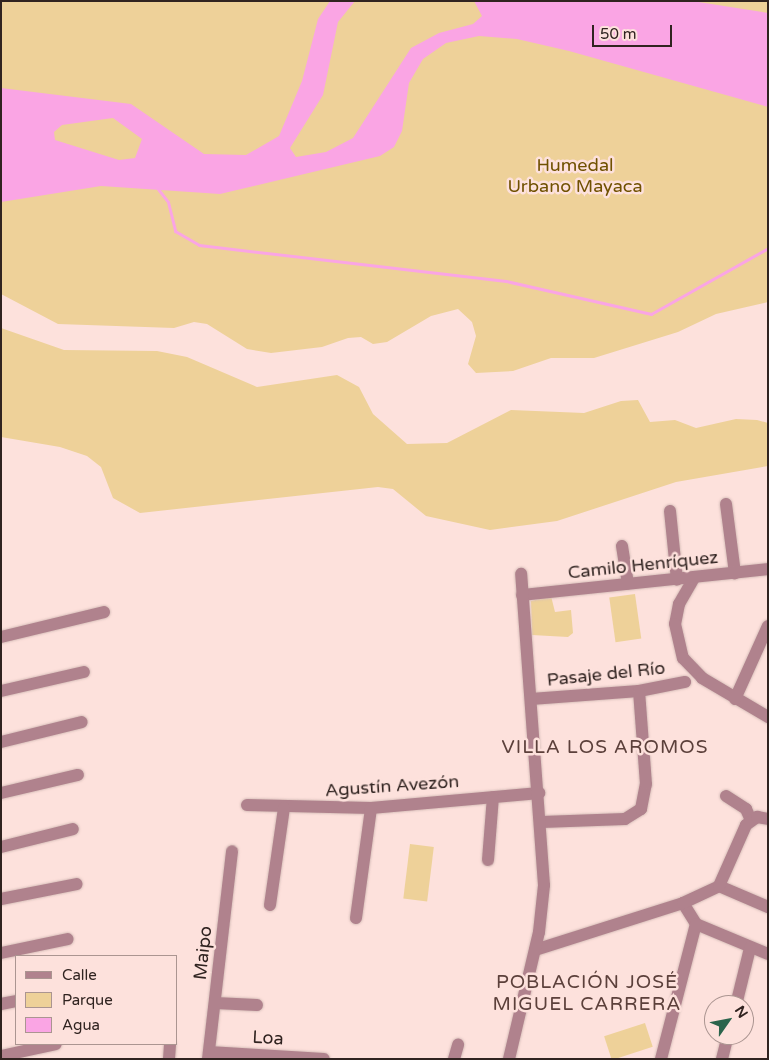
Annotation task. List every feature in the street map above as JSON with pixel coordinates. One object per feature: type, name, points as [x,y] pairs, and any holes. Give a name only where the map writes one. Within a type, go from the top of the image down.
[{"type":"street","points":[[726,504],[735,572]]},
{"type":"street","points":[[670,511],[677,580]]},
{"type":"street","points":[[622,546],[628,584]]},
{"type":"street","name":"Camilo Henríquez","points":[[522,595],[768,569]]},
{"type":"street","points":[[509,1059],[535,950],[544,886],[542,822],[521,574]]},
{"type":"street","points":[[694,578],[679,604],[675,624],[678,647],[689,668],[768,717]]},
{"type":"street","points":[[1,637],[104,612]]},
{"type":"street","points":[[735,698],[768,626]]},
{"type":"street","points":[[1,691],[84,672]]},
{"type":"street","name":"Pasaje del Río","points":[[531,699],[638,691],[684,682]]},
{"type":"street","points":[[542,822],[625,819],[641,808],[646,784],[638,691]]},
{"type":"street","points":[[1,742],[82,722]]},
{"type":"street","points":[[1,793],[78,775]]},
{"type":"street","name":"Agustín Avezón","points":[[247,805],[284,808],[371,808],[539,793]]},
{"type":"street","points":[[726,796],[746,809],[751,820]]},
{"type":"street","points":[[488,860],[493,797]]},
{"type":"street","points":[[270,905],[284,808]]},
{"type":"street","points":[[356,918],[371,808]]},
{"type":"street","points":[[751,820],[768,819]]},
{"type":"street","points":[[535,950],[682,903],[719,886],[751,820]]},
{"type":"street","points":[[1,847],[73,829]]},
{"type":"street","name":"Maipo","points":[[209,1055],[232,851]]},
{"type":"street","points":[[1,899],[77,884]]},
{"type":"street","points":[[719,886],[768,907]]},
{"type":"street","points":[[682,903],[696,924],[768,954]]},
{"type":"street","points":[[661,1059],[696,924]]},
{"type":"street","points":[[1,953],[68,939]]},
{"type":"street","points":[[738,995],[750,948]]},
{"type":"street","points":[[1,1004],[15,1001]]},
{"type":"street","points":[[214,1003],[257,1005]]},
{"type":"street","points":[[1,1056],[51,1045]]},
{"type":"street","points":[[169,1059],[170,1045]]},
{"type":"street","points":[[454,1059],[458,1045]]},
{"type":"street","points":[[722,1059],[726,1045]]},
{"type":"street","name":"Loa","points":[[209,1055],[324,1059]]},
{"type":"green space","name":"Humedal Urbano Mayaca","points":[[1,1],[768,1],[768,302],[716,314],[678,332],[594,358],[551,358],[513,371],[476,373],[468,364],[476,336],[472,322],[458,309],[431,316],[387,342],[373,344],[361,337],[348,338],[322,347],[271,353],[247,349],[207,324],[194,322],[174,328],[58,324],[1,294]]},
{"type":"green space","points":[[1,328],[64,350],[157,351],[187,357],[257,387],[337,375],[359,387],[373,414],[407,444],[447,443],[511,410],[584,413],[621,401],[638,400],[650,422],[675,420],[696,428],[736,419],[757,420],[768,423],[768,466],[676,482],[557,521],[490,530],[426,516],[393,489],[378,487],[140,513],[113,498],[101,467],[87,456],[60,447],[1,437]]},
{"type":"green space","points":[[635,594],[641,639],[616,642],[609,598]]},
{"type":"green space","points":[[551,596],[555,612],[571,610],[573,633],[568,637],[532,635],[531,601]]},
{"type":"green space","points":[[410,844],[434,847],[427,902],[403,899]]},
{"type":"green space","points":[[645,1023],[653,1047],[611,1059],[604,1036]]},
{"type":"water","points":[[330,1],[355,1],[338,22],[323,95],[290,148],[296,157],[326,152],[353,138],[411,48],[439,33],[473,24],[482,16],[474,1],[692,1],[768,13],[768,107],[569,51],[517,39],[479,36],[446,43],[423,59],[409,83],[402,131],[394,147],[380,156],[220,194],[101,186],[1,202],[1,88],[131,104],[204,154],[246,155],[279,136],[302,81],[318,19]],"holes":[[[113,118],[142,139],[135,158],[119,160],[55,140],[54,132],[62,125]]]},
{"type":"waterway","points":[[158,189],[168,202],[175,231],[199,245],[506,281],[651,314],[768,248]]},
{"type":"district","name":"VILLA LOS AROMOS","points":[[605,748]]},
{"type":"district","name":"POBLACIÓN JOSÉ MIGUEL CARRERA","points":[[587,994]]}]
